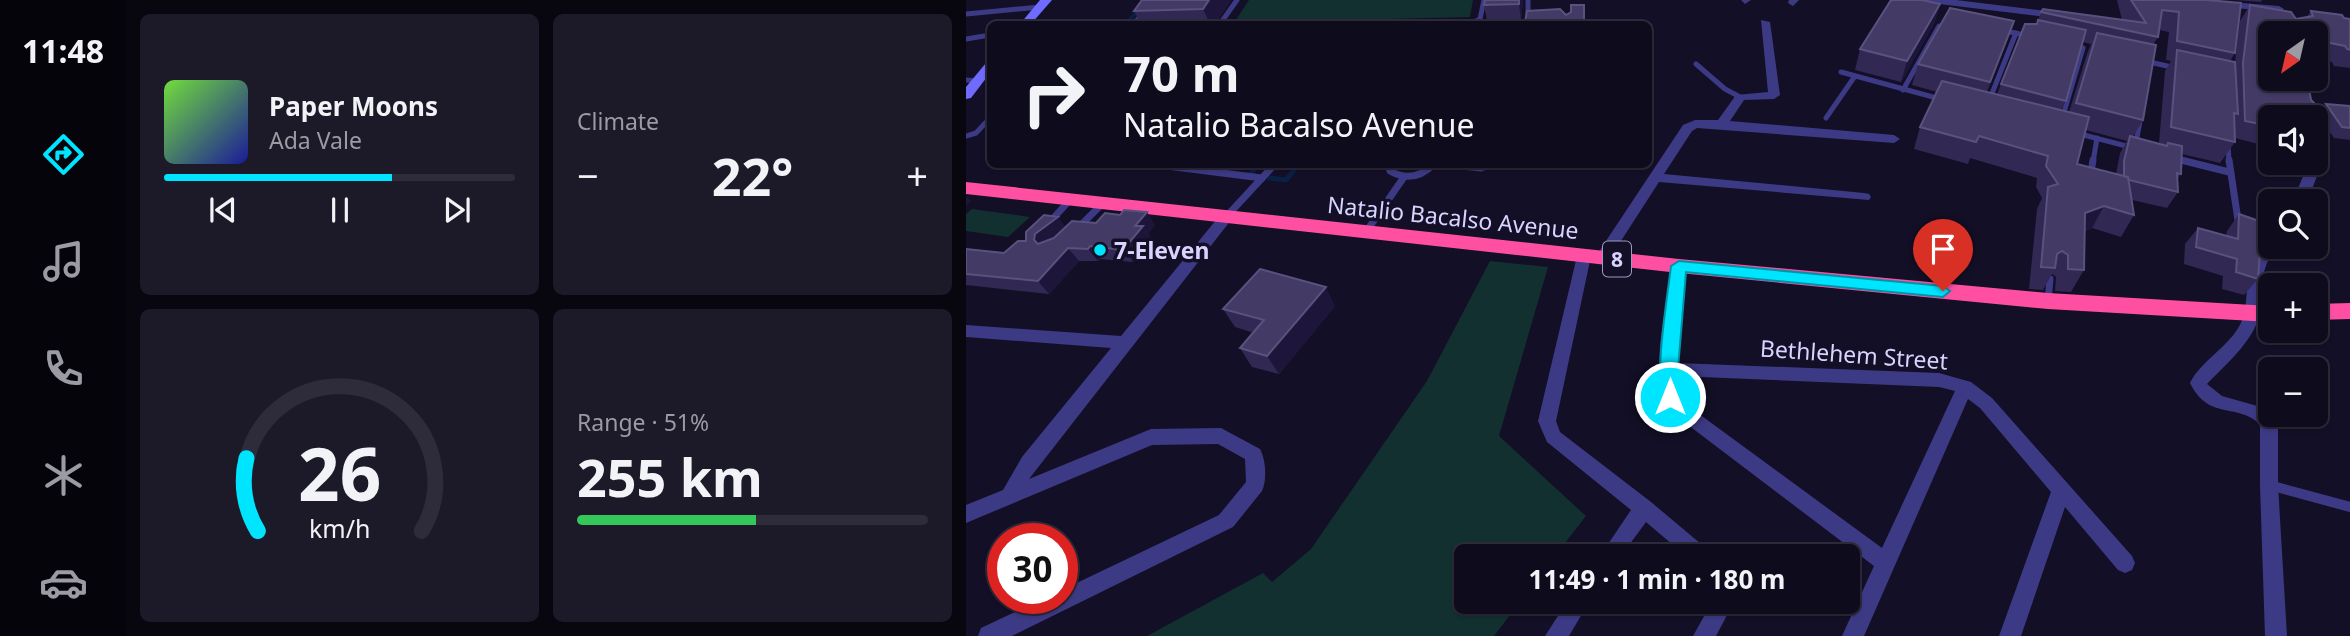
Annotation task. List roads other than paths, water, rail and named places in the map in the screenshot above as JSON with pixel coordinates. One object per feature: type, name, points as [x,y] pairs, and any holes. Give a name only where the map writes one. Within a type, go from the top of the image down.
[{"type":"highway","name":"Natalio Bacalso Avenue","points":[[966,188],[1679,266],[2048,302],[2258,314]]},
{"type":"highway","points":[[2328,312],[2350,311]]},
{"type":"street","points":[[1931,0],[2004,5],[2059,16],[2050,0]]},
{"type":"street","points":[[2266,0],[2279,9],[2287,21]]},
{"type":"street","points":[[1028,21],[1043,3]]},
{"type":"street","points":[[2200,3],[2279,9]]},
{"type":"street","points":[[1722,124],[1740,97],[1774,95],[1765,22]]},
{"type":"street","points":[[966,94],[972,81],[987,68]]},
{"type":"street","points":[[1686,544],[1553,437],[1549,429],[1547,421],[1594,256],[1655,177],[1687,128],[1695,124],[1894,139]]},
{"type":"street","points":[[1655,177],[1864,197]]},
{"type":"street","points":[[1010,495],[1028,463],[1226,217]]},
{"type":"street","points":[[2258,280],[2260,259]]},
{"type":"street","points":[[1679,266],[1669,369],[1670,397],[1679,410],[1885,562]]},
{"type":"street","points":[[2258,317],[2198,383],[2200,391],[2208,397],[2266,417],[2269,421],[2276,636]]},
{"type":"street","points":[[966,331],[1126,343]]},
{"type":"street","name":"Bethlehem Street","points":[[1669,369],[1939,380],[1965,387],[1986,403],[2125,563]]},
{"type":"street","points":[[1853,636],[1965,387]]},
{"type":"street","points":[[966,514],[1151,438],[1221,436],[1254,454],[1255,485],[1226,521],[989,636]]},
{"type":"street","points":[[2010,636],[2061,490]]},
{"type":"street","points":[[1618,544],[1644,508]]},
{"type":"street","points":[[1556,636],[1571,614]]},
{"type":"street","points":[[1704,636],[1717,614]]},
{"type":"lane","points":[[1136,21],[1157,0]]},
{"type":"lane","points":[[1222,21],[1237,0]]},
{"type":"lane","points":[[1476,21],[1480,19],[1484,0]]},
{"type":"lane","points":[[1525,21],[1528,0]]},
{"type":"lane","points":[[966,14],[1043,3]]},
{"type":"lane","points":[[1530,21],[1540,19]]},
{"type":"lane","points":[[1903,90],[1939,26]]},
{"type":"lane","points":[[1993,28],[2032,36]]},
{"type":"lane","points":[[1985,110],[2016,33]]},
{"type":"lane","points":[[966,38],[984,36]]},
{"type":"lane","points":[[2071,45],[2097,51]]},
{"type":"lane","points":[[2059,129],[2084,48]]},
{"type":"lane","points":[[2138,60],[2189,71]]},
{"type":"lane","points":[[2149,75],[2151,63]]},
{"type":"lane","points":[[1696,64],[1725,89],[1740,97]]},
{"type":"lane","points":[[1841,72],[1950,102]]},
{"type":"lane","points":[[1826,118],[1855,76]]},
{"type":"lane","points":[[2135,148],[2142,111]]},
{"type":"lane","points":[[966,136],[976,133],[987,121]]},
{"type":"lane","points":[[2071,132],[2149,151]]},
{"type":"lane","points":[[2228,132],[2229,172],[2239,226],[2246,230]]},
{"type":"lane","points":[[2091,172],[2097,138]]},
{"type":"lane","points":[[2162,155],[2229,172]]},
{"type":"lane","points":[[1183,168],[1262,178]]},
{"type":"lane","points":[[1226,217],[1271,168]]},
{"type":"lane","points":[[1389,168],[1390,171],[1404,177],[1423,174],[1430,168]]},
{"type":"lane","points":[[1366,232],[1404,177]]},
{"type":"lane","points":[[1045,227],[1069,201]]},
{"type":"lane","points":[[1068,238],[1101,204]]},
{"type":"lane","points":[[2048,302],[2050,279]]},
{"type":"lane","points":[[2269,485],[2350,507]]},
{"type":"waterway","points":[[1128,21],[1149,0]]},
{"type":"waterway","points":[[1254,175],[1251,174],[1255,168]]},
{"type":"waterway","points":[[1269,178],[1286,180],[1296,168]]},
{"type":"place","name":"7-Eleven","points":[[1100,250]]}]
